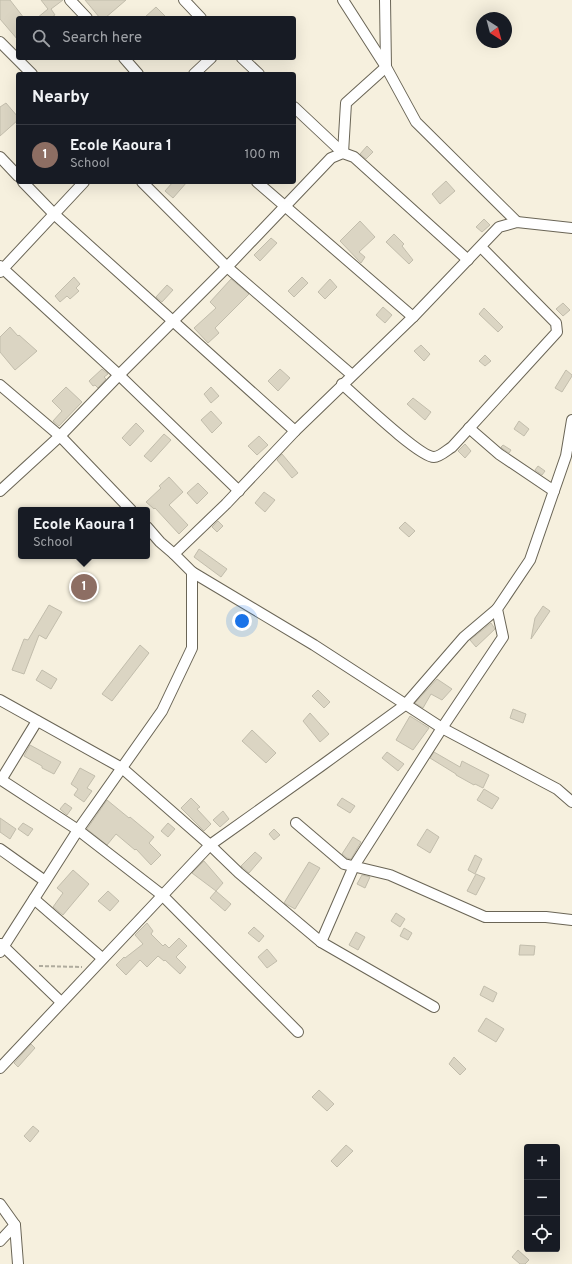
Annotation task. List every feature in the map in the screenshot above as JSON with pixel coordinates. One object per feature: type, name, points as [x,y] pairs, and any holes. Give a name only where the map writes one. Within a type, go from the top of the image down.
[{"type":"street","points":[[70,0],[85,16]]},
{"type":"street","points":[[184,0],[199,16]]},
{"type":"street","points":[[343,0],[386,67],[416,122],[517,222]]},
{"type":"street","points":[[343,153],[346,103],[386,67],[385,0]]},
{"type":"street","points":[[0,42],[16,58]]},
{"type":"street","points":[[18,60],[30,72]]},
{"type":"street","points":[[126,60],[136,72]]},
{"type":"street","points":[[196,72],[209,60]]},
{"type":"street","points":[[244,60],[257,72]]},
{"type":"street","points":[[296,109],[343,153],[354,157],[468,260]]},
{"type":"street","points":[[0,491],[60,436],[227,267],[331,158],[343,153]]},
{"type":"street","points":[[0,157],[16,174]]},
{"type":"street","points":[[25,184],[54,214],[295,431]]},
{"type":"street","points":[[82,184],[1,269],[119,375],[239,491]]},
{"type":"street","points":[[144,184],[227,267],[352,375]]},
{"type":"street","points":[[259,184],[413,317]]},
{"type":"street","points":[[174,554],[239,491],[295,431],[342,384],[413,317],[499,227],[517,222],[572,228]]},
{"type":"street","points":[[342,384],[399,435],[426,455],[432,458],[437,457],[452,447],[557,330],[556,323],[481,247]]},
{"type":"street","points":[[0,385],[60,436],[128,507]]},
{"type":"street","points":[[0,1068],[93,967],[210,844],[405,705],[464,637],[497,608],[530,560],[566,456],[572,420]]},
{"type":"street","points":[[470,428],[499,454],[554,491]]},
{"type":"street","points":[[150,530],[192,572],[314,645],[442,728],[557,789],[572,802]]},
{"type":"street","points":[[61,1002],[24,966],[1,947],[78,830],[162,711],[192,648],[192,572]]},
{"type":"street","points":[[321,942],[354,866],[442,728],[503,637],[497,608]]},
{"type":"street","points":[[0,700],[122,768],[210,844],[239,873],[321,942],[434,1007]]},
{"type":"street","points":[[37,721],[1,780],[78,830],[162,895],[298,1032]]},
{"type":"street","points":[[296,824],[344,864],[390,875],[485,917],[546,917],[572,920]]},
{"type":"street","points":[[0,850],[45,881]]},
{"type":"street","points":[[34,899],[102,958]]},
{"type":"street","points":[[0,1052],[8,1059]]},
{"type":"street","points":[[0,1204],[15,1225],[18,1264]]},
{"type":"street","points":[[0,1241],[15,1225]]},
{"type":"path","points":[[24,966],[93,967]]},
{"type":"building","points":[[0,0],[10,0],[22,16],[16,16],[16,38],[0,19]]},
{"type":"building","points":[[41,0],[63,0],[51,9],[55,15],[39,16],[48,9]]},
{"type":"building","points":[[85,0],[126,0],[107,16],[98,16]]},
{"type":"building","points":[[156,7],[165,16],[146,16]]},
{"type":"building","points":[[6,103],[16,115],[16,122],[0,136],[0,107]]},
{"type":"building","points":[[367,146],[373,152],[366,159],[360,154]]},
{"type":"building","points":[[446,181],[455,191],[440,204],[432,194]]},
{"type":"building","points":[[171,184],[185,184],[173,198],[165,191]]},
{"type":"building","points":[[484,219],[490,225],[482,232],[476,227]]},
{"type":"building","points":[[360,221],[375,237],[359,252],[365,257],[361,263],[340,241]]},
{"type":"building","points":[[394,234],[404,244],[402,246],[413,260],[409,264],[386,242]]},
{"type":"building","points":[[271,238],[277,243],[260,261],[254,255]]},
{"type":"building","points":[[74,277],[80,284],[76,288],[79,291],[70,299],[67,296],[60,302],[55,296]]},
{"type":"building","points":[[302,277],[308,283],[294,297],[288,291]]},
{"type":"building","points":[[231,279],[249,294],[215,328],[219,333],[208,343],[194,328],[216,308],[210,302]]},
{"type":"building","points":[[330,279],[337,287],[325,299],[318,292]]},
{"type":"building","points":[[167,285],[173,290],[162,302],[156,297]]},
{"type":"building","points":[[563,303],[570,310],[563,316],[556,309]]},
{"type":"building","points":[[383,307],[392,315],[385,323],[376,315]]},
{"type":"building","points":[[484,308],[503,327],[498,332],[479,314]]},
{"type":"building","points":[[10,327],[18,336],[19,335],[37,351],[15,370],[0,352],[0,337]]},
{"type":"building","points":[[421,345],[430,354],[424,361],[414,351]]},
{"type":"building","points":[[485,355],[491,361],[485,366],[479,361]]},
{"type":"building","points":[[102,369],[108,374],[104,377],[106,379],[98,388],[95,385],[93,386],[89,381]]},
{"type":"building","points":[[280,369],[290,378],[278,391],[268,381]]},
{"type":"building","points":[[566,370],[572,376],[562,392],[555,388]]},
{"type":"building","points":[[66,387],[82,402],[59,426],[53,421],[62,411],[52,401]]},
{"type":"building","points":[[211,387],[219,396],[211,403],[204,394]]},
{"type":"building","points":[[413,398],[431,412],[425,420],[407,404]]},
{"type":"building","points":[[211,411],[222,423],[212,433],[201,420]]},
{"type":"building","points":[[519,421],[529,429],[524,436],[514,429]]},
{"type":"building","points":[[136,423],[144,431],[130,446],[122,438]]},
{"type":"building","points":[[164,434],[171,440],[151,462],[144,456]]},
{"type":"building","points":[[259,436],[268,445],[257,455],[248,446]]},
{"type":"building","points":[[465,444],[471,451],[465,458],[458,451]]},
{"type":"building","points":[[503,445],[511,450],[509,453],[501,447]]},
{"type":"building","points":[[282,454],[298,473],[292,478],[277,460]]},
{"type":"building","points":[[538,466],[545,471],[542,475],[535,470]]},
{"type":"building","points":[[169,477],[183,492],[169,505],[188,525],[179,534],[155,508],[154,509],[146,502],[161,488],[159,486]]},
{"type":"building","points":[[198,483],[208,493],[197,504],[187,493]]},
{"type":"building","points":[[264,492],[275,500],[265,512],[255,503]]},
{"type":"building","points":[[218,521],[223,526],[217,532],[212,527]]},
{"type":"building","points":[[405,522],[415,531],[409,537],[399,528]]},
{"type":"building","points":[[199,549],[227,569],[221,577],[194,557]]},
{"type":"building","points":[[49,605],[62,612],[46,639],[39,635],[24,674],[12,670],[24,639],[28,640]]},
{"type":"building","points":[[543,606],[550,611],[531,639],[535,618]]},
{"type":"building","points":[[491,623],[495,629],[476,647],[470,640]]},
{"type":"building","points":[[140,645],[149,653],[112,701],[102,694]]},
{"type":"building","points":[[42,670],[57,679],[51,689],[36,680]]},
{"type":"building","points":[[437,679],[452,689],[442,700],[431,694],[423,708],[415,703]]},
{"type":"building","points":[[318,690],[330,702],[324,708],[312,696]]},
{"type":"building","points":[[513,709],[526,714],[523,723],[510,718]]},
{"type":"building","points":[[310,713],[329,734],[320,742],[303,721]]},
{"type":"building","points":[[410,716],[429,728],[413,750],[396,740]]},
{"type":"building","points":[[252,730],[276,753],[266,763],[242,741]]},
{"type":"building","points":[[30,745],[61,762],[54,774],[24,756]]},
{"type":"building","points":[[387,752],[404,764],[398,771],[382,758]]},
{"type":"building","points":[[434,752],[460,767],[462,761],[489,775],[483,788],[475,784],[474,785],[456,775],[430,758]]},
{"type":"building","points":[[80,768],[95,776],[87,788],[92,791],[84,802],[74,795],[78,789],[71,784]]},
{"type":"building","points":[[484,789],[499,798],[492,809],[477,800]]},
{"type":"building","points":[[191,798],[200,807],[197,809],[211,824],[204,831],[181,808]]},
{"type":"building","points":[[342,798],[355,806],[350,813],[337,805]]},
{"type":"building","points":[[107,800],[154,837],[149,843],[161,855],[151,865],[136,849],[135,850],[116,834],[107,845],[87,829]]},
{"type":"building","points":[[65,803],[72,808],[67,815],[60,809]]},
{"type":"building","points":[[223,811],[229,819],[220,827],[213,820]]},
{"type":"building","points":[[0,818],[16,829],[10,839],[0,832]]},
{"type":"building","points":[[23,823],[33,829],[28,836],[18,829]]},
{"type":"building","points":[[168,823],[175,829],[168,837],[161,831]]},
{"type":"building","points":[[274,829],[280,835],[274,840],[269,834]]},
{"type":"building","points":[[427,829],[439,837],[430,853],[417,845]]},
{"type":"building","points":[[353,837],[361,842],[351,859],[342,854]]},
{"type":"building","points":[[255,852],[262,858],[249,873],[241,866]]},
{"type":"building","points":[[475,855],[482,859],[475,874],[468,870]]},
{"type":"building","points":[[204,861],[223,883],[216,891],[192,873]]},
{"type":"building","points":[[309,862],[320,868],[295,909],[284,903]]},
{"type":"building","points":[[73,870],[89,884],[63,915],[53,907],[63,893],[57,888]]},
{"type":"building","points":[[476,874],[485,878],[476,895],[467,891]]},
{"type":"building","points":[[362,875],[370,877],[365,888],[357,884]]},
{"type":"building","points":[[108,891],[119,901],[110,911],[98,901]]},
{"type":"building","points":[[216,891],[231,904],[225,911],[210,898]]},
{"type":"building","points":[[396,913],[405,919],[400,927],[391,921]]},
{"type":"building","points":[[147,923],[153,931],[151,934],[163,946],[165,944],[169,948],[179,938],[187,946],[176,957],[186,967],[180,974],[165,960],[164,961],[158,956],[147,967],[140,960],[126,975],[116,965],[124,957],[125,958],[143,944],[135,935]]},
{"type":"building","points":[[254,927],[264,936],[259,942],[248,933]]},
{"type":"building","points":[[404,928],[412,933],[408,940],[400,936]]},
{"type":"building","points":[[356,932],[365,937],[358,950],[349,945]]},
{"type":"building","points":[[520,945],[535,946],[534,955],[519,955]]},
{"type":"building","points":[[267,949],[277,961],[267,968],[258,957]]},
{"type":"building","points":[[484,986],[497,993],[493,1002],[480,995]]},
{"type":"building","points":[[486,1018],[504,1029],[496,1042],[478,1031]]},
{"type":"building","points":[[31,1044],[35,1048],[18,1067],[14,1063]]},
{"type":"building","points":[[454,1057],[466,1069],[460,1075],[449,1064]]},
{"type":"building","points":[[319,1090],[334,1104],[327,1111],[312,1097]]},
{"type":"building","points":[[33,1126],[39,1131],[30,1142],[24,1136]]},
{"type":"building","points":[[346,1145],[353,1151],[337,1167],[331,1161]]},
{"type":"building","points":[[518,1250],[529,1260],[525,1264],[520,1264],[512,1257]]},
{"type":"place","name":"Ecole Kaoura 1","points":[[84,587]]}]
